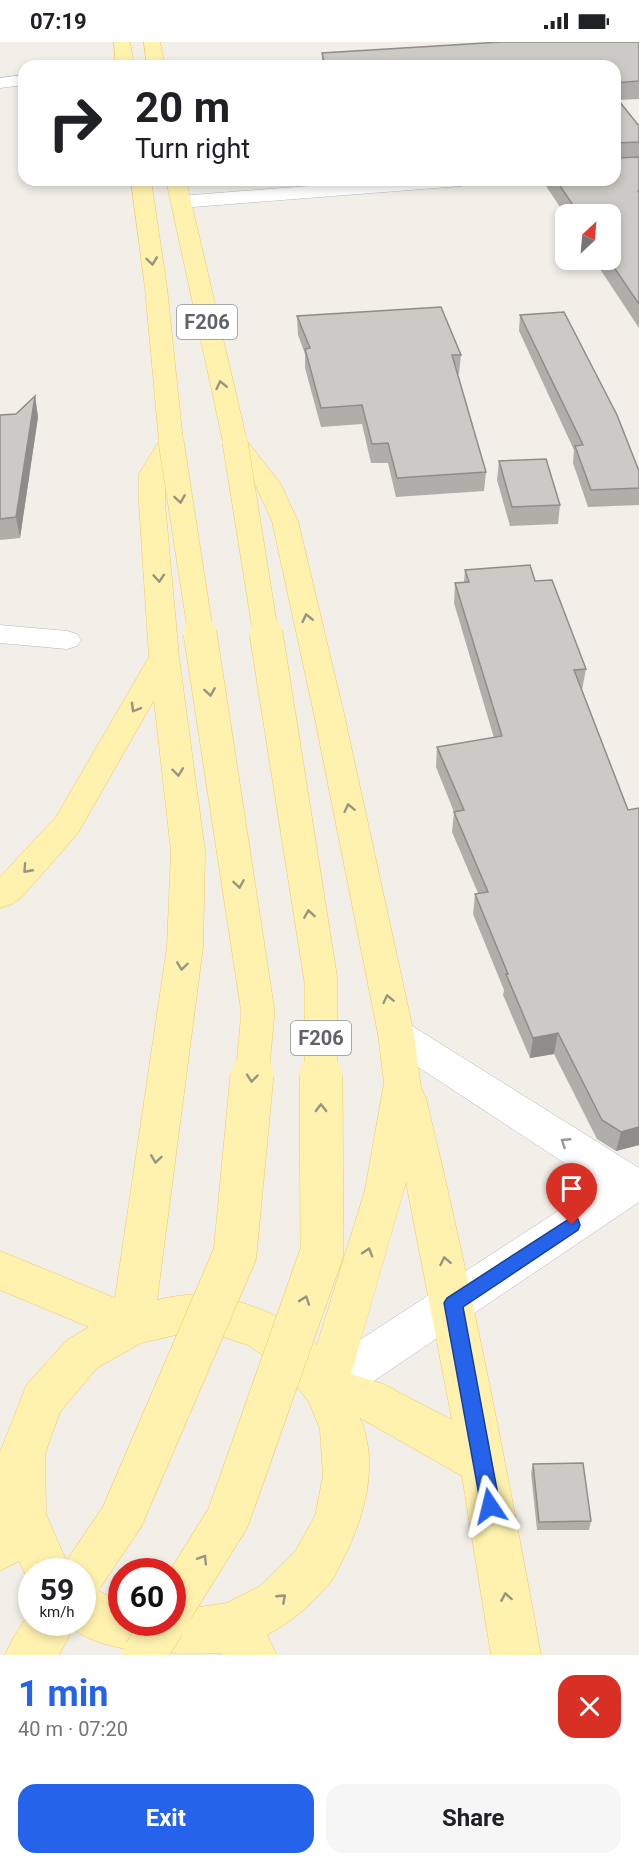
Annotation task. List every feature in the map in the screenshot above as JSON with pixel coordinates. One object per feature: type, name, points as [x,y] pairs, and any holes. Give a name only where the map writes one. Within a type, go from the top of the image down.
[{"type":"main road","points":[[122,42],[124,60]]},
{"type":"main road","points":[[152,42],[155,60]]},
{"type":"main road","name":"F206","points":[[94,1558],[122,1517],[235,1254],[258,1012],[171,441],[156,288],[142,186]]},
{"type":"main road","name":"F206","points":[[177,186],[235,442],[321,981],[322,1252],[228,1518],[186,1586]]},
{"type":"main road","points":[[132,1325],[185,947],[188,851],[164,657],[152,474],[171,441]]},
{"type":"main road","points":[[235,442],[267,483],[285,521],[329,714],[396,1034],[403,1083],[453,1303],[516,1655]]},
{"type":"main road","points":[[0,895],[10,888],[67,825],[164,657]]},
{"type":"main road","points":[[325,1388],[385,1190],[403,1083]]},
{"type":"main road","points":[[0,1270],[132,1325]]},
{"type":"main road","points":[[36,1558],[8,1520],[22,1455],[43,1399],[82,1354],[132,1325],[176,1315],[220,1316],[261,1330],[297,1354],[325,1388],[342,1429],[346,1476],[337,1522],[313,1567],[233,1646],[162,1637],[96,1617]]},
{"type":"main road","points":[[325,1388],[367,1399],[483,1463]]},
{"type":"main road","points":[[30,1655],[42,1636]]},
{"type":"main road","points":[[144,1655],[156,1636]]},
{"type":"street","points":[[0,83],[18,82]]},
{"type":"street","points":[[180,202],[384,186]]},
{"type":"street","points":[[0,634],[67,640]]},
{"type":"street","points":[[325,1388],[635,1185],[396,1034]]},
{"type":"building","points":[[501,42],[639,42],[639,81],[621,82],[621,60],[324,60],[322,53]]},
{"type":"building","points":[[621,104],[639,126],[639,142],[621,143]]},
{"type":"building","points":[[639,157],[639,304],[616,270],[621,270],[621,204],[572,204],[560,186],[621,186],[621,158]]},
{"type":"building","points":[[441,307],[461,355],[452,355],[486,472],[397,478],[388,443],[372,444],[362,405],[321,408],[305,349],[310,348],[297,316]]},
{"type":"building","points":[[564,312],[617,415],[639,471],[639,488],[591,490],[575,446],[583,445],[520,315]]},
{"type":"building","points":[[35,396],[16,517],[0,519],[0,415],[16,414]]},
{"type":"building","points":[[546,459],[560,505],[512,507],[499,461]]},
{"type":"building","points":[[530,565],[535,581],[552,580],[586,669],[574,670],[628,810],[639,808],[639,1127],[621,1132],[602,1120],[558,1033],[533,1038],[475,894],[488,892],[454,812],[464,810],[437,747],[502,736],[455,583],[469,582],[465,570]]},
{"type":"building","points":[[583,1463],[591,1521],[539,1522],[533,1464]]},
{"type":"route","points":[[490,1506],[453,1303],[572,1225]]}]
